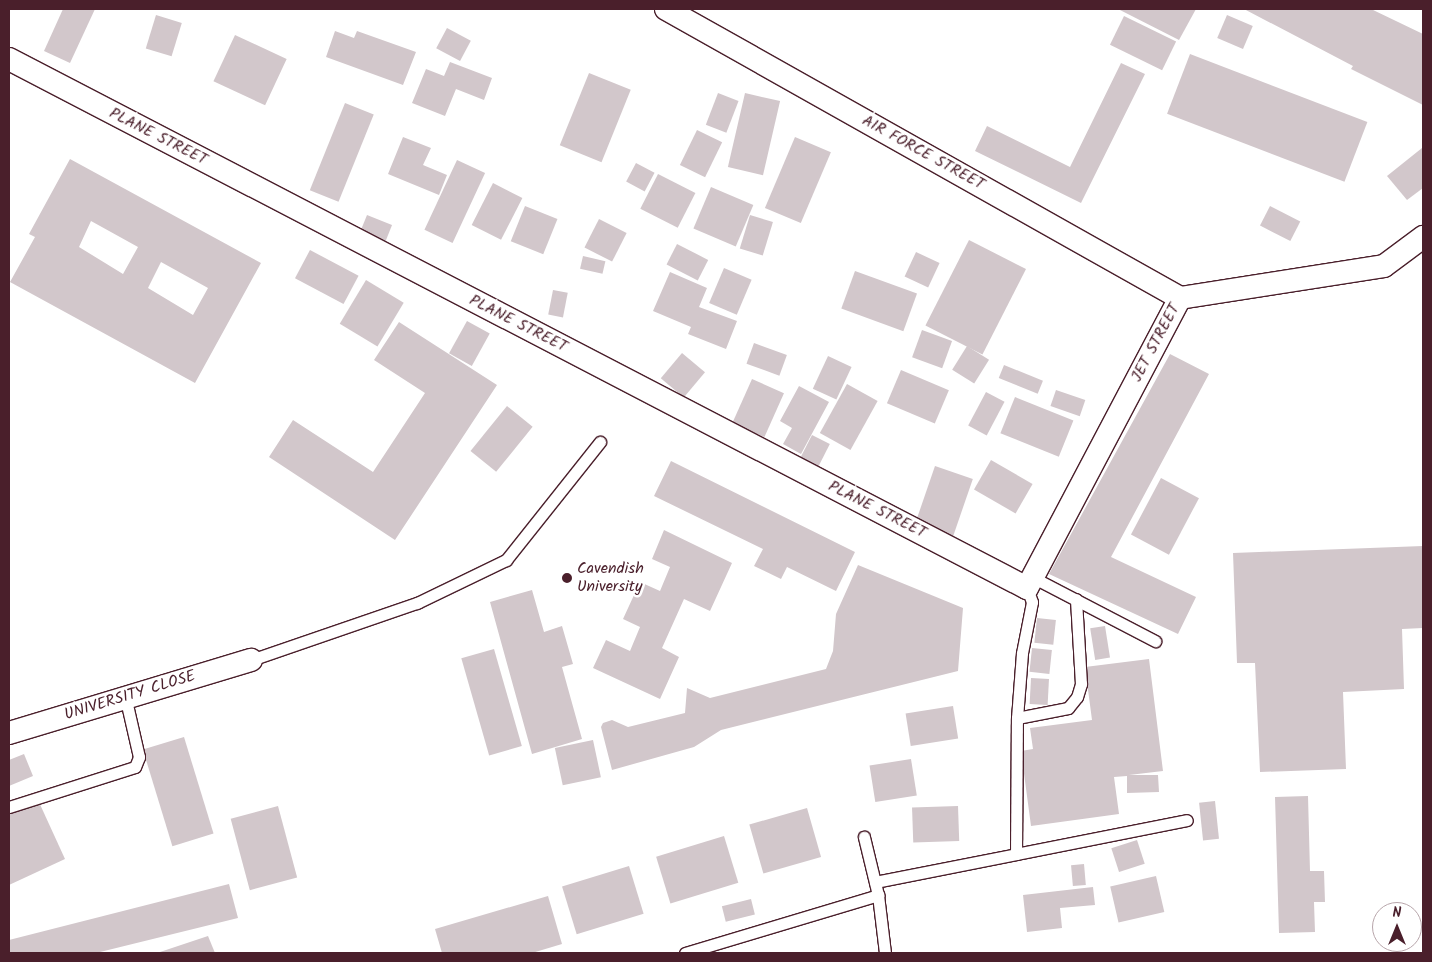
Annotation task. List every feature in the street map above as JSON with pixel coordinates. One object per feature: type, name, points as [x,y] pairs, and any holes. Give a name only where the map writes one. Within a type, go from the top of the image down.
[{"type":"street","name":"AIR FORCE STREET","points":[[666,9],[1180,298]]},
{"type":"street","name":"PLANE STREET","points":[[9,60],[1030,582]]},
{"type":"street","name":"JET STREET","points":[[1030,582],[1180,298],[1384,266],[1423,237]]},
{"type":"street","name":"UNIVERSITY CLOSE","points":[[9,733],[125,696],[251,660]]},
{"type":"lane","points":[[251,660],[417,603],[506,560],[600,442]]},
{"type":"lane","points":[[1016,854],[1017,718],[1022,653],[1032,602],[1030,582],[1076,599],[1154,641]]},
{"type":"lane","points":[[1017,718],[1068,708],[1077,697],[1081,684],[1076,599]]},
{"type":"lane","points":[[9,807],[136,767],[139,757],[125,696]]},
{"type":"lane","points":[[875,882],[1186,820]]},
{"type":"lane","points":[[864,837],[878,895],[886,953]]},
{"type":"lane","points":[[684,953],[878,895]]},
{"type":"building","points":[[63,9],[95,9],[70,63],[44,51]]},
{"type":"building","points":[[1118,9],[1196,9],[1179,40]]},
{"type":"building","points":[[1244,9],[1371,9],[1423,34],[1423,105],[1351,69],[1353,66]]},
{"type":"building","points":[[156,15],[182,23],[172,56],[146,48]]},
{"type":"building","points":[[1227,15],[1253,26],[1243,49],[1217,38]]},
{"type":"building","points":[[1124,16],[1176,41],[1162,70],[1110,45]]},
{"type":"building","points":[[447,28],[471,41],[460,61],[436,48]]},
{"type":"building","points":[[335,31],[354,38],[357,31],[416,52],[403,85],[326,57]]},
{"type":"building","points":[[235,35],[287,59],[265,105],[213,81]]},
{"type":"building","points":[[1190,54],[1367,122],[1344,182],[1167,114]]},
{"type":"building","points":[[450,62],[492,78],[484,100],[456,89],[445,116],[412,103],[426,69],[444,76]]},
{"type":"building","points":[[1121,63],[1145,74],[1081,203],[975,151],[987,126],[1070,167]]},
{"type":"building","points":[[589,73],[631,90],[602,162],[560,145]]},
{"type":"building","points":[[718,93],[739,101],[726,133],[706,125]]},
{"type":"building","points":[[745,93],[780,101],[763,175],[728,167]]},
{"type":"building","points":[[345,103],[374,115],[339,202],[310,190]]},
{"type":"building","points":[[697,130],[722,142],[705,177],[680,165]]},
{"type":"building","points":[[403,137],[431,148],[423,165],[447,175],[439,195],[388,174]]},
{"type":"building","points":[[795,137],[831,152],[801,223],[765,208]]},
{"type":"building","points":[[1422,148],[1423,188],[1407,200],[1387,176]]},
{"type":"building","points":[[70,159],[261,263],[195,383],[10,282],[35,237],[29,234]],"holes":[[[91,221],[138,247],[123,274],[79,247]],[[161,262],[208,288],[193,315],[148,288]]]},
{"type":"building","points":[[457,160],[485,173],[453,243],[424,230]]},
{"type":"building","points":[[636,163],[655,173],[645,191],[626,182]]},
{"type":"building","points":[[658,174],[695,193],[678,228],[640,209]]},
{"type":"building","points":[[493,183],[522,198],[501,240],[472,225]]},
{"type":"building","points":[[711,187],[753,205],[736,246],[693,228]]},
{"type":"building","points":[[525,206],[557,219],[543,254],[511,241]]},
{"type":"building","points":[[1270,206],[1300,221],[1290,241],[1260,226]]},
{"type":"building","points":[[367,215],[392,225],[386,241],[361,231]]},
{"type":"building","points":[[750,215],[773,222],[763,255],[740,248]]},
{"type":"building","points":[[599,219],[627,233],[612,262],[584,248]]},
{"type":"building","points":[[969,240],[1026,269],[982,355],[925,326]]},
{"type":"building","points":[[677,244],[708,260],[698,280],[667,264]]},
{"type":"building","points":[[310,250],[359,276],[344,304],[295,278]]},
{"type":"building","points":[[916,252],[940,263],[928,287],[905,276]]},
{"type":"building","points":[[583,256],[605,261],[602,274],[580,269]]},
{"type":"building","points":[[724,268],[752,280],[737,315],[709,303]]},
{"type":"building","points":[[855,271],[917,294],[903,331],[841,309]]},
{"type":"building","points":[[670,272],[707,288],[699,307],[737,321],[726,349],[688,334],[691,327],[653,311]]},
{"type":"building","points":[[366,280],[404,303],[377,346],[340,324]]},
{"type":"building","points":[[553,290],[568,293],[563,317],[548,315]]},
{"type":"building","points":[[467,321],[490,334],[472,366],[449,353]]},
{"type":"building","points":[[399,322],[497,385],[395,540],[269,457],[293,420],[373,472],[425,393],[374,360]]},
{"type":"building","points":[[922,330],[952,341],[942,368],[912,357]]},
{"type":"building","points":[[754,343],[787,355],[779,376],[746,364]]},
{"type":"building","points":[[967,346],[989,360],[974,384],[952,370]]},
{"type":"building","points":[[682,353],[705,372],[684,398],[661,378]]},
{"type":"building","points":[[1170,354],[1209,374],[1111,557],[1196,597],[1178,634],[1049,574]]},
{"type":"building","points":[[828,356],[852,367],[836,400],[813,389]]},
{"type":"building","points":[[1004,365],[1043,381],[1038,394],[999,378]]},
{"type":"building","points":[[901,370],[949,390],[935,423],[887,403]]},
{"type":"building","points":[[752,379],[784,393],[764,437],[732,423]]},
{"type":"building","points":[[847,384],[878,401],[850,450],[820,433]]},
{"type":"building","points":[[799,386],[829,402],[801,454],[783,444],[792,428],[780,421]]},
{"type":"building","points":[[1056,390],[1085,400],[1080,416],[1050,406]]},
{"type":"building","points":[[986,392],[1005,402],[987,435],[968,426]]},
{"type":"building","points":[[1015,397],[1073,421],[1059,457],[1000,433]]},
{"type":"building","points":[[507,406],[533,427],[496,472],[470,451]]},
{"type":"building","points":[[812,435],[830,444],[817,470],[799,461]]},
{"type":"building","points":[[991,460],[1033,484],[1016,513],[974,489]]},
{"type":"building","points":[[671,461],[855,552],[836,591],[787,567],[781,579],[754,566],[763,549],[654,496]]},
{"type":"building","points":[[935,466],[973,479],[953,536],[915,523]]},
{"type":"building","points":[[1161,478],[1199,498],[1169,555],[1131,535]]},
{"type":"building","points":[[664,530],[732,563],[710,611],[684,599],[662,648],[679,657],[660,699],[593,668],[606,640],[630,651],[640,627],[623,619],[640,582],[660,591],[670,567],[652,559]]},
{"type":"building","points":[[1423,546],[1423,628],[1402,629],[1404,689],[1343,692],[1346,769],[1260,772],[1255,663],[1237,663],[1233,553]]},
{"type":"building","points":[[858,565],[963,608],[958,671],[721,730],[694,747],[612,770],[601,727],[603,723],[612,720],[628,727],[685,713],[687,688],[710,698],[826,669],[833,651],[836,614]]},
{"type":"building","points":[[532,590],[544,632],[562,626],[573,664],[562,667],[582,739],[532,754],[490,602]]},
{"type":"building","points":[[1037,618],[1056,620],[1053,645],[1034,643]]},
{"type":"building","points":[[1105,626],[1110,658],[1095,660],[1090,628]]},
{"type":"building","points":[[1032,648],[1052,650],[1049,674],[1029,672]]},
{"type":"building","points":[[494,649],[522,746],[489,755],[461,658]]},
{"type":"building","points":[[1149,659],[1163,771],[1129,775],[1158,775],[1159,792],[1127,793],[1127,776],[1114,777],[1119,814],[1031,826],[1021,751],[1033,749],[1030,728],[1092,720],[1085,667]]},
{"type":"building","points":[[1031,678],[1049,679],[1048,705],[1030,704]]},
{"type":"building","points":[[953,706],[958,739],[911,746],[906,714]]},
{"type":"building","points":[[184,737],[214,834],[172,846],[143,750]]},
{"type":"building","points":[[593,740],[601,777],[563,785],[555,748]]},
{"type":"building","points":[[24,754],[33,776],[9,786],[9,760]]},
{"type":"building","points":[[911,759],[917,796],[875,802],[870,766]]},
{"type":"building","points":[[1308,796],[1310,871],[1324,871],[1325,902],[1314,902],[1315,932],[1279,933],[1275,797]]},
{"type":"building","points":[[38,800],[65,859],[9,885],[9,813]]},
{"type":"building","points":[[1215,801],[1219,839],[1203,840],[1199,803]]},
{"type":"building","points":[[278,806],[297,877],[250,890],[231,819]]},
{"type":"building","points":[[958,806],[959,841],[913,843],[912,808]]},
{"type":"building","points":[[807,808],[821,857],[763,874],[749,825]]},
{"type":"building","points":[[724,836],[738,883],[670,904],[656,857]]},
{"type":"building","points":[[1137,840],[1145,864],[1119,872],[1111,848]]},
{"type":"building","points":[[1084,864],[1086,885],[1073,886],[1071,865]]},
{"type":"building","points":[[629,866],[644,914],[577,934],[562,886]]},
{"type":"building","points":[[1156,876],[1164,912],[1119,923],[1110,887]]},
{"type":"building","points":[[229,884],[238,918],[96,953],[9,953],[9,940]]},
{"type":"building","points":[[1093,887],[1095,905],[1060,908],[1062,928],[1027,932],[1023,895]]},
{"type":"building","points":[[548,896],[562,944],[532,953],[442,953],[435,929]]},
{"type":"building","points":[[751,899],[755,915],[726,922],[722,906]]},
{"type":"building","points":[[208,936],[215,953],[157,953]]},
{"type":"place","name":"Cavendish University","points":[[567,578]]}]
